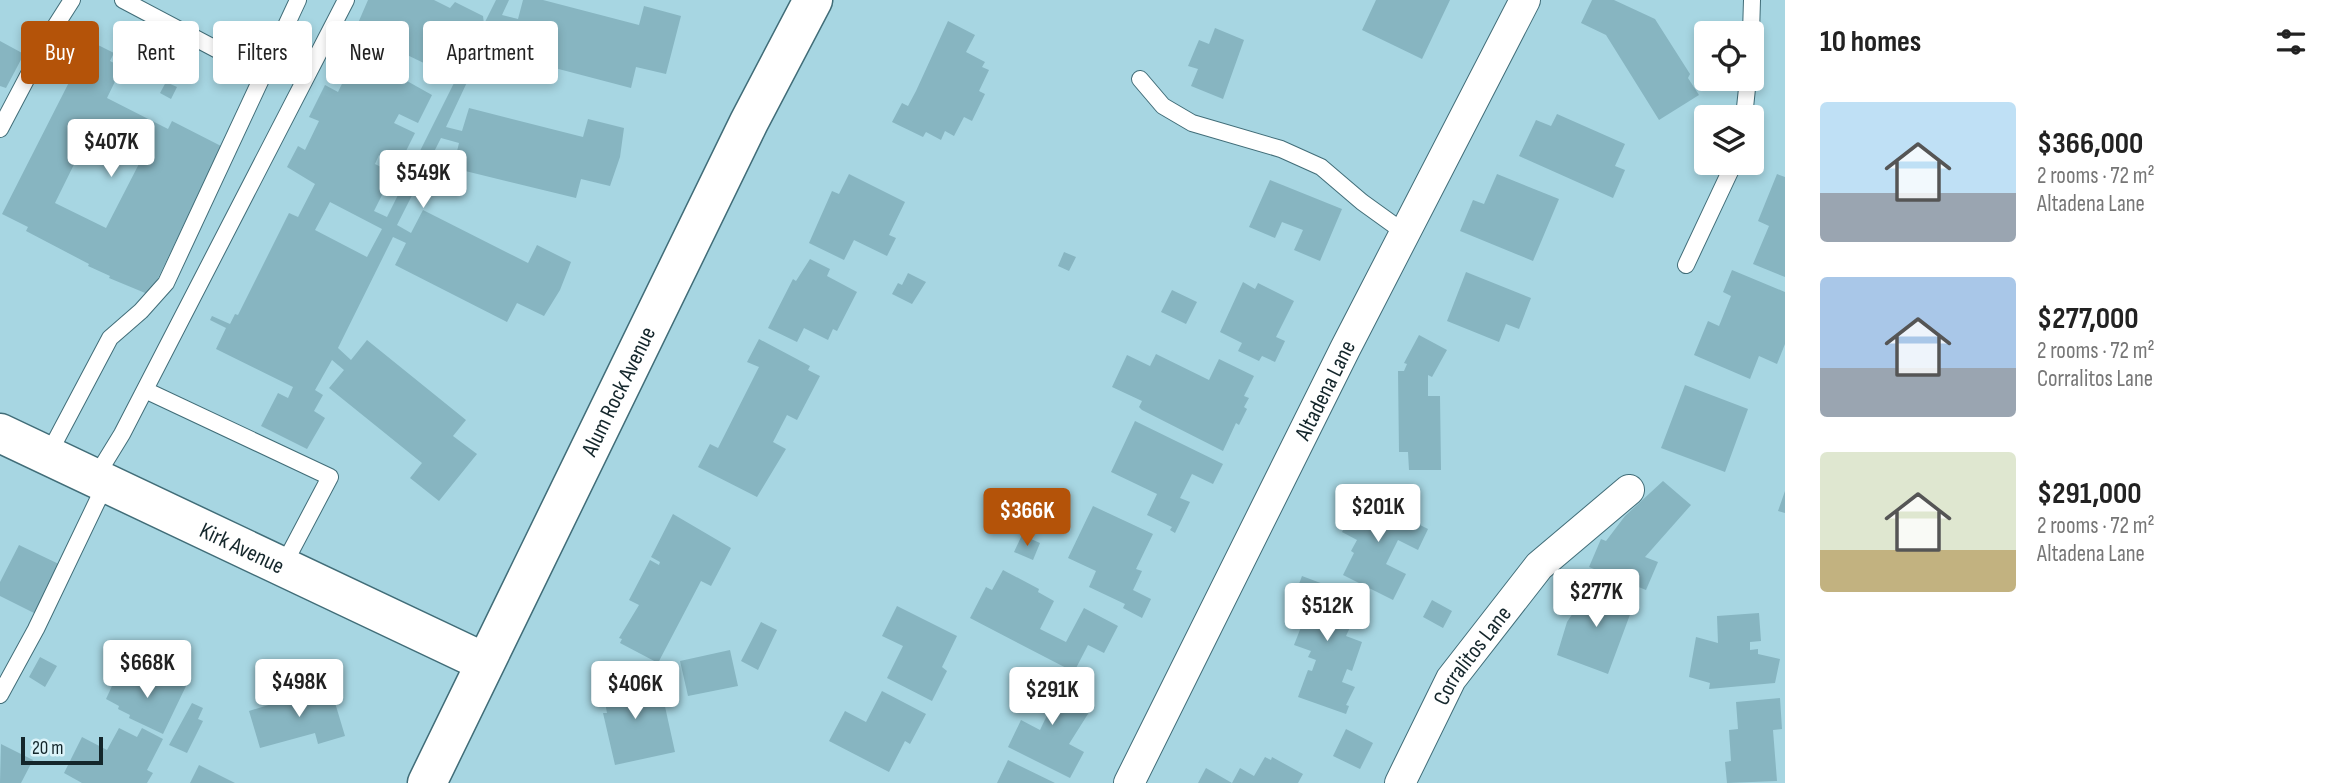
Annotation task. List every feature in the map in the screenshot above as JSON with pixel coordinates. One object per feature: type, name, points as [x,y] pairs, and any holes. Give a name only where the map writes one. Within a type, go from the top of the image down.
[{"type":"main road","name":"Alum Rock Avenue","points":[[441,779],[484,662],[749,122],[813,0]]},
{"type":"main road","name":"Kirk Avenue","points":[[0,433],[484,662]]},
{"type":"street","name":"Altadena Lane","points":[[1129,783],[1525,0]]},
{"type":"street","name":"Corralitos Lane","points":[[1400,783],[1459,668],[1539,566],[1629,490]]},
{"type":"lane","points":[[0,129],[49,36],[72,0]]},
{"type":"lane","points":[[123,0],[213,48]]},
{"type":"lane","points":[[288,21],[298,0]]},
{"type":"lane","points":[[0,695],[36,629],[100,480],[346,0]]},
{"type":"lane","points":[[1751,21],[1752,0]]},
{"type":"lane","points":[[1140,79],[1163,106],[1192,123],[1281,149],[1321,167],[1362,202],[1405,233]]},
{"type":"lane","points":[[48,455],[110,338],[141,311],[166,283],[258,84]]},
{"type":"lane","points":[[1686,265],[1728,175]]},
{"type":"lane","points":[[145,390],[330,477],[283,567]]},
{"type":"building","points":[[368,0],[434,0],[450,8],[455,2],[483,16],[484,21],[423,21],[423,63],[409,56],[409,21],[359,21]]},
{"type":"building","points":[[496,0],[509,0],[502,15],[518,19],[523,0],[543,0],[639,25],[644,6],[681,16],[666,74],[636,67],[631,88],[558,69],[558,21],[486,21]]},
{"type":"building","points":[[1376,0],[1450,0],[1422,59],[1362,30]]},
{"type":"building","points":[[1592,0],[1614,0],[1655,19],[1690,74],[1688,78],[1699,95],[1659,120],[1606,35],[1581,23]]},
{"type":"building","points":[[948,21],[975,35],[966,52],[985,62],[982,67],[989,70],[979,91],[985,94],[972,121],[964,117],[954,136],[945,131],[941,140],[926,132],[923,137],[892,122],[902,103],[908,106]]},
{"type":"building","points":[[1215,28],[1244,40],[1223,99],[1191,86],[1198,69],[1188,66],[1199,40],[1209,44]]},
{"type":"building","points":[[0,41],[21,52],[21,60],[6,88],[0,86]]},
{"type":"building","points":[[99,46],[113,52],[110,61],[113,62],[114,84],[107,98],[168,129],[172,121],[221,146],[150,295],[109,278],[110,276],[88,266],[89,264],[26,231],[28,227],[2,214],[68,84],[99,84]],"holes":[[[90,132],[142,158],[106,228],[55,203]]]},
{"type":"building","points":[[409,82],[432,95],[418,123],[399,114],[394,123],[415,133],[399,165],[379,155],[375,164],[393,173],[374,211],[387,217],[454,84],[466,84],[446,127],[462,131],[469,108],[583,137],[588,119],[624,128],[620,157],[610,186],[581,179],[576,198],[453,168],[459,143],[441,138],[397,225],[411,233],[423,210],[528,263],[537,245],[571,262],[560,290],[544,316],[517,303],[507,322],[395,265],[406,243],[393,237],[338,348],[351,360],[367,340],[466,420],[453,436],[477,454],[439,501],[410,478],[422,463],[329,388],[344,370],[332,360],[315,390],[323,395],[314,411],[325,418],[307,449],[261,426],[278,393],[288,398],[293,387],[216,349],[226,328],[210,320],[212,316],[230,324],[235,314],[238,315],[289,213],[298,217],[315,184],[287,167],[298,146],[305,150],[319,121],[309,117],[325,85],[338,92],[342,84]],"holes":[[[330,202],[382,229],[367,257],[315,230]]]},
{"type":"building","points":[[165,84],[177,87],[171,99],[160,93]]},
{"type":"building","points":[[1557,114],[1625,144],[1615,166],[1625,170],[1613,198],[1519,156],[1536,120],[1551,126]]},
{"type":"building","points":[[849,174],[905,202],[889,235],[896,238],[887,256],[854,240],[844,260],[809,243],[832,191],[839,194]]},
{"type":"building","points":[[1497,174],[1559,199],[1533,261],[1460,231],[1473,200],[1484,204]]},
{"type":"building","points":[[1777,174],[1785,177],[1785,277],[1753,264],[1769,226],[1758,221]]},
{"type":"building","points":[[1270,180],[1342,209],[1320,261],[1294,250],[1303,230],[1282,222],[1275,238],[1249,227]]},
{"type":"building","points":[[1064,252],[1076,257],[1069,271],[1058,266]]},
{"type":"building","points":[[810,259],[830,269],[827,276],[857,292],[837,331],[833,329],[828,340],[804,328],[797,342],[768,328],[793,279],[796,281]]},
{"type":"building","points":[[1732,270],[1785,292],[1785,344],[1777,364],[1759,356],[1750,379],[1694,355],[1708,321],[1719,326],[1731,296],[1723,292]]},
{"type":"building","points":[[1466,272],[1531,298],[1519,329],[1506,324],[1499,342],[1447,321]]},
{"type":"building","points":[[908,273],[926,282],[912,304],[892,294],[898,283],[902,285]]},
{"type":"building","points":[[1243,282],[1255,289],[1258,283],[1294,301],[1276,337],[1285,341],[1275,362],[1262,356],[1259,361],[1238,351],[1242,343],[1220,332]]},
{"type":"building","points":[[1172,290],[1197,302],[1186,324],[1161,312]]},
{"type":"building","points":[[1419,335],[1447,350],[1432,377],[1428,375],[1428,396],[1440,396],[1441,470],[1409,470],[1408,452],[1399,452],[1398,371],[1404,371],[1407,364],[1404,363]]},
{"type":"building","points":[[759,339],[810,366],[808,370],[820,376],[797,420],[787,415],[773,442],[786,449],[757,497],[698,467],[710,444],[718,448],[759,367],[747,362]]},
{"type":"building","points":[[1156,354],[1209,380],[1219,359],[1254,376],[1244,396],[1249,398],[1244,407],[1247,409],[1239,425],[1236,423],[1223,451],[1142,410],[1139,407],[1142,401],[1112,387],[1127,355],[1150,366]]},
{"type":"building","points":[[1685,385],[1748,409],[1725,472],[1661,448]]},
{"type":"building","points":[[1135,421],[1223,464],[1213,484],[1192,474],[1180,498],[1190,502],[1175,533],[1170,530],[1172,527],[1147,515],[1157,494],[1111,472]]},
{"type":"building","points":[[1663,481],[1691,505],[1645,557],[1658,562],[1646,590],[1589,567],[1601,539],[1606,541],[1625,516]]},
{"type":"building","points":[[1785,491],[1785,513],[1778,511]]},
{"type":"building","points":[[1355,492],[1428,529],[1418,550],[1398,540],[1386,564],[1406,574],[1393,600],[1343,575],[1357,540],[1342,532],[1348,520],[1343,517]]},
{"type":"building","points":[[1093,506],[1153,534],[1136,569],[1142,571],[1133,590],[1151,599],[1142,618],[1123,608],[1125,604],[1089,587],[1096,571],[1068,558]]},
{"type":"building","points":[[673,514],[731,548],[711,586],[701,581],[658,663],[620,643],[622,639],[619,638],[639,605],[629,600],[650,560],[659,565],[660,562],[651,557]]},
{"type":"building","points":[[1022,535],[1040,543],[1033,560],[1014,552]]},
{"type":"building","points":[[19,545],[63,566],[38,615],[0,596],[0,582]]},
{"type":"building","points":[[1003,570],[1039,589],[1038,592],[1054,601],[1040,629],[1066,642],[1084,608],[1118,626],[1104,653],[1088,645],[1074,672],[970,618],[986,587],[992,590]]},
{"type":"building","points":[[1302,576],[1363,599],[1346,636],[1362,642],[1352,671],[1347,669],[1342,682],[1355,687],[1346,705],[1349,706],[1346,714],[1298,697],[1308,670],[1312,671],[1316,660],[1308,657],[1311,651],[1294,645],[1305,617],[1311,619],[1313,613],[1291,605]]},
{"type":"building","points":[[1586,583],[1635,601],[1608,674],[1557,655],[1567,622]]},
{"type":"building","points":[[1432,600],[1452,611],[1443,628],[1423,617]]},
{"type":"building","points":[[897,606],[957,636],[942,667],[947,671],[932,701],[887,678],[903,646],[882,636]]},
{"type":"building","points":[[1759,613],[1761,641],[1750,642],[1750,650],[1758,649],[1758,654],[1780,659],[1775,683],[1709,689],[1710,683],[1689,677],[1696,637],[1718,643],[1717,616]]},
{"type":"building","points":[[761,622],[777,630],[758,670],[741,661]]},
{"type":"building","points":[[730,650],[738,686],[688,696],[680,661]]},
{"type":"building","points":[[40,657],[57,666],[45,687],[29,677]]},
{"type":"building","points":[[638,670],[643,694],[657,693],[659,703],[664,702],[675,752],[615,765],[603,713],[607,713],[605,702],[610,701],[605,677]]},
{"type":"building","points":[[118,673],[144,685],[148,677],[157,681],[161,674],[186,686],[163,734],[129,718],[130,715],[106,699]]},
{"type":"building","points":[[1028,673],[1093,706],[1069,744],[1084,752],[1070,778],[1008,747],[1021,720],[1040,730],[1050,709],[1018,693]]},
{"type":"building","points":[[330,686],[345,736],[318,744],[315,733],[260,748],[249,711]]},
{"type":"building","points":[[882,691],[926,714],[910,744],[905,741],[889,772],[829,741],[845,711],[866,722]]},
{"type":"building","points":[[1780,698],[1782,729],[1773,730],[1777,781],[1727,783],[1725,762],[1731,761],[1729,730],[1738,729],[1736,702]]},
{"type":"building","points":[[192,703],[203,708],[198,719],[203,721],[187,753],[169,745]]},
{"type":"building","points":[[119,728],[137,737],[142,728],[163,739],[147,770],[153,773],[147,783],[82,783],[64,773],[82,737],[107,750]]},
{"type":"building","points":[[1346,729],[1373,743],[1360,769],[1333,756]]},
{"type":"building","points":[[1,744],[33,760],[21,783],[0,783]]},
{"type":"building","points":[[1265,757],[1271,760],[1272,757],[1303,774],[1298,783],[1232,783],[1240,768],[1254,776]]},
{"type":"building","points":[[1008,760],[1055,783],[997,783]]},
{"type":"building","points":[[199,765],[235,783],[190,783]]},
{"type":"building","points":[[1206,768],[1232,783],[1198,783]]}]
